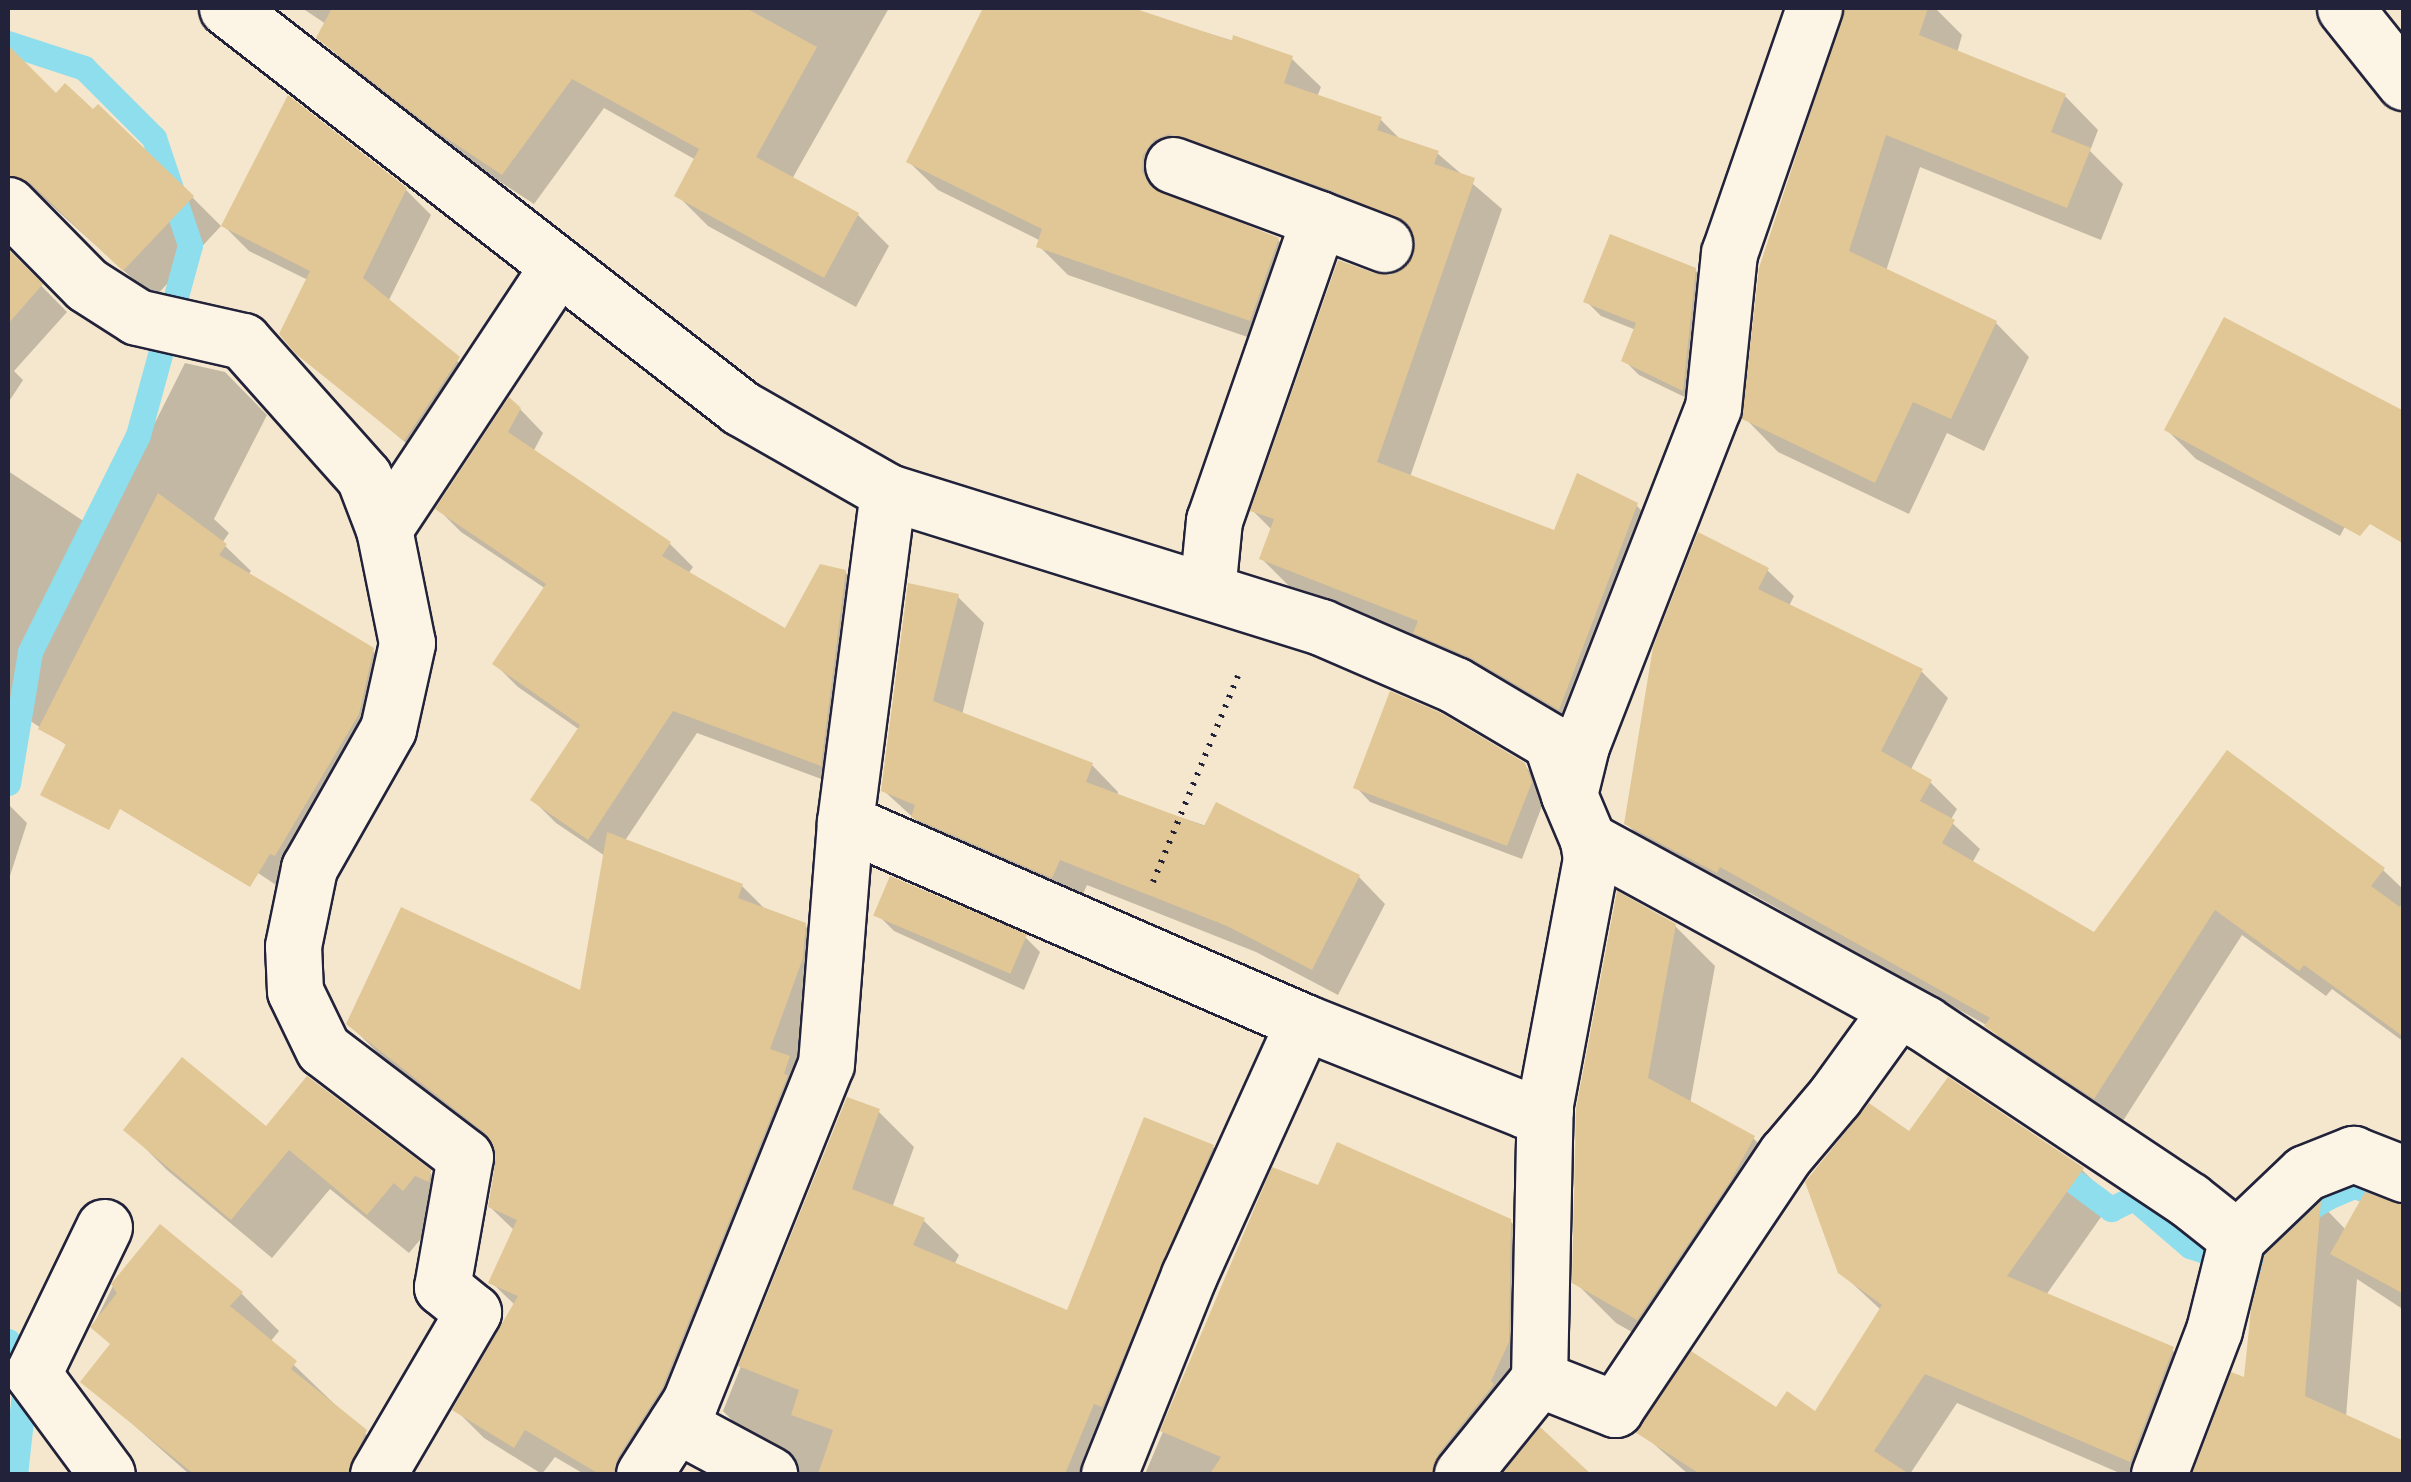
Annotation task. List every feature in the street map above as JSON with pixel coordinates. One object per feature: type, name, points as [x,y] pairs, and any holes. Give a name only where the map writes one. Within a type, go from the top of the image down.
[{"type":"street","points":[[227,8],[740,408],[888,492],[1321,628],[1455,685],[1551,742],[1591,858],[1546,1110],[1539,1380],[1462,1474]]},
{"type":"street","points":[[1578,818],[1582,746],[1712,407],[1729,253],[1814,8]]},
{"type":"street","points":[[2345,8],[2404,82]]},
{"type":"street","points":[[1172,164],[1384,244]]},
{"type":"street","points":[[8,205],[87,286],[136,316],[243,341],[364,476],[384,529],[408,644],[388,730],[309,868],[292,946],[295,991],[323,1049],[465,1157],[442,1287],[473,1312],[378,1474]]},
{"type":"street","points":[[1207,592],[1214,520],[1319,219]]},
{"type":"street","points":[[384,529],[558,266]]},
{"type":"street","points":[[644,1474],[690,1402],[826,1064],[845,822],[888,492]]},
{"type":"street","points":[[1578,818],[1898,1009],[2189,1200],[2236,1238]]},
{"type":"street","points":[[845,822],[1304,1022],[1525,1110],[1546,1110]]},
{"type":"street","points":[[1539,1380],[1615,1409],[1756,1196],[1898,1009]]},
{"type":"street","points":[[1108,1474],[1189,1275],[1304,1022]]},
{"type":"street","points":[[2159,1474],[2214,1330],[2236,1238],[2305,1173],[2352,1154],[2404,1174]]},
{"type":"street","points":[[104,1227],[20,1369],[107,1474]]},
{"type":"street","points":[[676,1424],[768,1474]]},
{"type":"path","points":[[1127,945],[1266,610]]},
{"type":"building","points":[[332,8],[746,8],[817,47],[756,157],[859,213],[824,278],[674,196],[699,149],[572,79],[502,175],[436,131],[316,38]]},
{"type":"building","points":[[983,8],[1133,8],[1232,41],[1233,35],[1293,56],[1284,83],[1382,117],[1377,130],[1439,151],[1434,164],[1475,178],[1377,462],[1554,530],[1577,473],[1638,503],[1559,710],[1471,658],[1413,633],[1418,621],[1259,559],[1274,519],[1250,511],[1338,260],[1374,273],[1390,275],[1403,269],[1413,256],[1415,240],[1408,224],[1330,190],[1169,134],[1154,140],[1143,155],[1142,171],[1150,186],[1279,238],[1250,321],[1036,247],[1042,229],[906,162]]},
{"type":"building","points":[[1845,8],[1928,8],[1919,35],[2066,94],[2051,132],[2091,148],[2067,208],[1886,135],[1849,251],[1997,321],[1951,419],[1913,402],[1875,483],[1742,419],[1759,268]]},
{"type":"building","points":[[8,45],[56,93],[65,83],[93,109],[98,104],[194,196],[123,271],[30,183],[8,175]]},
{"type":"building","points":[[288,95],[407,188],[363,278],[460,357],[404,441],[296,354],[279,334],[310,271],[221,226]]},
{"type":"building","points":[[1610,234],[1696,268],[1683,391],[1621,361],[1636,323],[1583,302]]},
{"type":"building","points":[[8,249],[43,284],[8,324]]},
{"type":"building","points":[[2224,317],[2404,411],[2404,544],[2370,524],[2360,536],[2164,430]]},
{"type":"building","points":[[509,397],[521,408],[508,432],[671,542],[662,556],[785,628],[820,564],[846,570],[821,766],[673,711],[588,840],[530,800],[580,725],[492,664],[546,584],[435,509]]},
{"type":"building","points":[[158,493],[227,544],[219,555],[374,648],[359,714],[275,856],[270,854],[250,887],[120,809],[109,830],[40,795],[66,744],[38,729]]},
{"type":"building","points":[[1698,532],[1769,568],[1758,589],[1923,669],[1881,751],[1932,780],[1920,801],[1955,820],[1942,843],[2094,932],[2227,750],[2385,868],[2371,886],[2404,910],[2404,1037],[2304,965],[2299,971],[2215,910],[2094,1099],[1984,1026],[1990,1018],[1720,867],[1717,873],[1624,824],[1653,647]]},
{"type":"building","points":[[908,583],[959,594],[933,701],[1093,763],[1086,782],[1204,826],[1216,802],[1360,875],[1312,970],[1227,926],[1060,860],[1052,878],[911,817],[915,805],[881,791]]},
{"type":"building","points":[[1390,691],[1441,713],[1525,763],[1532,782],[1507,846],[1353,788]]},
{"type":"building","points":[[607,832],[743,884],[738,898],[806,923],[803,958],[770,1049],[790,1056],[784,1074],[788,1075],[662,1388],[618,1457],[613,1474],[599,1474],[525,1430],[514,1448],[452,1410],[518,1296],[488,1283],[517,1220],[488,1207],[496,1161],[494,1147],[485,1133],[346,1024],[401,907],[580,990]]},
{"type":"building","points":[[890,876],[1027,934],[1010,974],[873,916]]},
{"type":"building","points":[[1617,891],[1676,924],[1648,1078],[1755,1136],[1731,1180],[1637,1320],[1572,1283],[1576,1109]]},
{"type":"building","points":[[182,1057],[266,1126],[307,1076],[431,1170],[429,1182],[415,1176],[403,1191],[394,1183],[367,1215],[289,1150],[231,1220],[123,1130]]},
{"type":"building","points":[[1948,1077],[2084,1168],[2007,1276],[2174,1347],[2130,1462],[1925,1374],[1874,1451],[1909,1474],[1700,1474],[1635,1432],[1691,1351],[1776,1407],[1787,1391],[1815,1411],[1882,1305],[1838,1273],[1805,1182],[1869,1103],[1909,1131]]},
{"type":"building","points":[[847,1097],[880,1109],[852,1189],[925,1218],[913,1245],[1067,1310],[1144,1117],[1214,1145],[1102,1407],[1094,1404],[1065,1474],[818,1474],[833,1430],[791,1415],[799,1390],[738,1366]]},
{"type":"building","points":[[1337,1142],[1511,1219],[1509,1342],[1491,1381],[1494,1384],[1438,1454],[1432,1474],[1210,1474],[1221,1457],[1160,1431],[1272,1167],[1318,1185]]},
{"type":"building","points":[[2365,1192],[2404,1204],[2404,1294],[2330,1254]]},
{"type":"building","points":[[2321,1201],[2305,1396],[2404,1441],[2404,1474],[2192,1474],[2231,1372],[2244,1377],[2251,1309],[2265,1254]]},
{"type":"building","points":[[160,1224],[243,1292],[230,1306],[297,1361],[291,1369],[367,1430],[347,1474],[194,1474],[80,1382],[110,1344],[90,1327],[117,1293],[111,1284]]},
{"type":"building","points":[[1540,1427],[1591,1474],[1502,1474]]},
{"type":"waterway","points":[[8,43],[84,68],[154,138],[190,245],[138,435],[30,652],[8,783]]},
{"type":"waterway","points":[[2076,1183],[2111,1209],[2134,1198],[2190,1246],[2266,1272],[2286,1222],[2328,1197],[2354,1186],[2404,1202]]},
{"type":"waterway","points":[[8,1341],[24,1393],[15,1474]]}]
